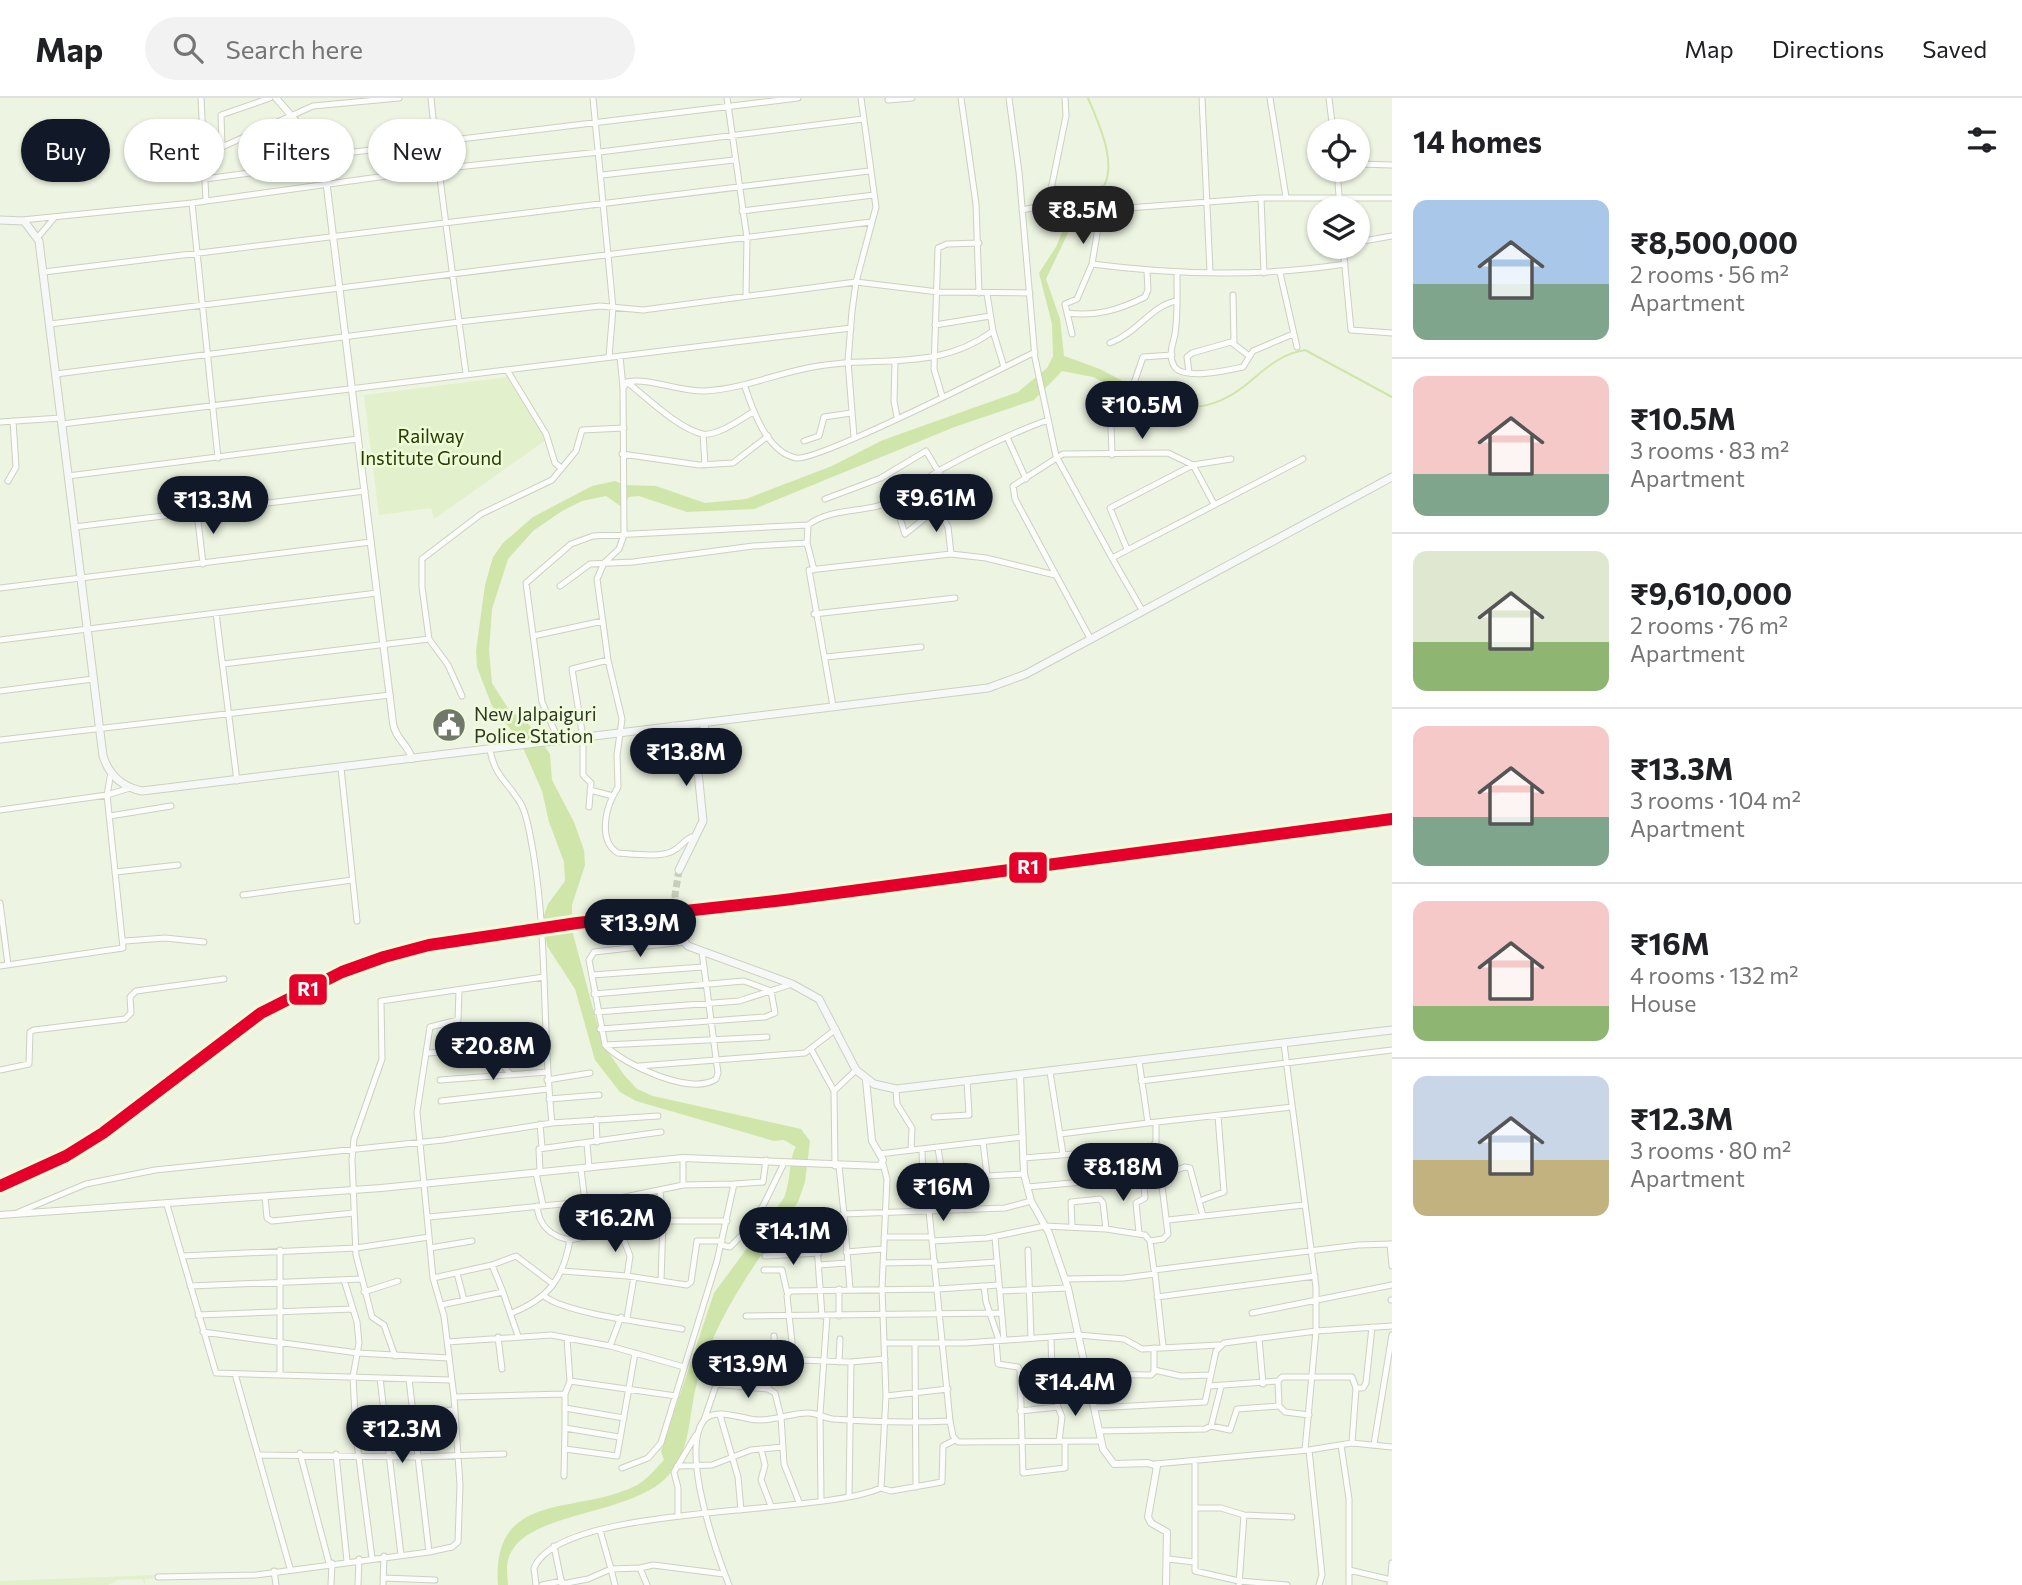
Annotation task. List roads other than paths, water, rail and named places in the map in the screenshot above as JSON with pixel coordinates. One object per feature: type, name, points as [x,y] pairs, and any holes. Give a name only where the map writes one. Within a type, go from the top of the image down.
[{"type":"main road","points":[[0,220],[20,220],[38,237],[103,756],[111,772],[130,788],[149,792],[988,688],[1026,674],[1392,477]]},
{"type":"main road","points":[[679,870],[698,836],[703,810],[696,746],[706,722]]},
{"type":"main road","points":[[673,726],[696,746]]},
{"type":"main road","points":[[682,940],[702,952],[792,984],[819,999],[856,1070],[866,1080],[896,1089],[1392,1030]]},
{"type":"street","points":[[201,98],[202,119]]},
{"type":"street","points":[[221,119],[221,115],[270,98]]},
{"type":"street","points":[[276,98],[293,117]]},
{"type":"street","points":[[224,146],[313,106],[398,98]]},
{"type":"street","points":[[431,98],[433,119]]},
{"type":"street","points":[[593,98],[613,308],[609,357]]},
{"type":"street","points":[[727,98],[747,238],[746,296]]},
{"type":"street","points":[[466,138],[798,98]]},
{"type":"street","points":[[854,437],[848,361],[851,328],[856,282],[876,207],[861,98]]},
{"type":"street","points":[[888,100],[912,98]]},
{"type":"street","points":[[961,98],[979,243],[979,293]]},
{"type":"street","points":[[1009,98],[1035,355],[1056,456],[1142,610]]},
{"type":"street","points":[[1048,204],[1066,116],[1065,98]]},
{"type":"street","points":[[1202,98],[1209,201],[1210,271]]},
{"type":"street","points":[[1270,98],[1286,197]]},
{"type":"street","points":[[1329,98],[1332,119]]},
{"type":"street","points":[[466,166],[863,119]]},
{"type":"street","points":[[602,175],[734,160]]},
{"type":"street","points":[[1370,164],[1392,165]]},
{"type":"street","points":[[44,272],[869,171]]},
{"type":"street","points":[[20,220],[192,203],[368,179]]},
{"type":"street","points":[[205,182],[206,201]]},
{"type":"street","points":[[327,182],[394,733],[409,750],[412,759]]},
{"type":"street","points":[[440,182],[448,223],[451,274],[466,374]]},
{"type":"street","points":[[742,211],[874,195]]},
{"type":"street","points":[[1261,198],[1264,273]]},
{"type":"street","points":[[1022,210],[1062,202],[1101,210],[1209,201],[1307,198]]},
{"type":"street","points":[[1370,198],[1392,198]]},
{"type":"street","points":[[192,203],[200,254],[206,356],[218,458]]},
{"type":"street","points":[[1072,334],[1065,304],[1077,299],[1092,264],[1101,210]]},
{"type":"street","points":[[38,237],[55,217]]},
{"type":"street","points":[[50,324],[872,222]]},
{"type":"street","points":[[1370,240],[1392,236]]},
{"type":"street","points":[[942,396],[934,359],[938,248],[947,244],[979,243]]},
{"type":"street","points":[[1344,259],[1351,330],[1392,333]]},
{"type":"street","points":[[1092,264],[1147,271],[1264,273],[1345,264]]},
{"type":"street","points":[[1067,313],[1083,315],[1106,312],[1144,297],[1148,290],[1147,271]]},
{"type":"street","points":[[1177,272],[1175,334],[1170,344],[1176,368],[1209,375],[1217,370],[1243,367],[1248,355],[1293,334]]},
{"type":"street","points":[[1280,273],[1297,347]]},
{"type":"street","points":[[56,374],[459,322],[600,306],[643,310],[856,282],[938,292],[1030,293]]},
{"type":"street","points":[[987,294],[993,331],[1004,367]]},
{"type":"street","points":[[1233,295],[1234,342],[1248,355]]},
{"type":"street","points":[[1110,342],[1126,337],[1159,307],[1176,301]]},
{"type":"street","points":[[935,325],[990,316]]},
{"type":"street","points":[[0,422],[62,421],[212,407],[851,328]]},
{"type":"street","points":[[625,385],[638,380],[686,391],[745,387],[803,369],[848,361],[934,359],[958,352],[993,331]]},
{"type":"street","points":[[1189,372],[1188,355],[1234,342]]},
{"type":"street","points":[[745,387],[753,412],[768,436],[782,450],[799,458],[809,457],[871,432],[897,417],[1035,355]]},
{"type":"street","points":[[1134,383],[1143,356],[1172,355]]},
{"type":"street","points":[[620,356],[625,385],[622,454],[624,535],[619,549],[604,563],[597,579],[608,660],[622,719],[617,755],[618,787],[607,811],[607,842],[618,853],[663,855],[677,849],[689,838],[698,836]]},
{"type":"street","points":[[895,362],[894,401],[897,417]]},
{"type":"street","points":[[506,370],[546,434],[555,463],[561,468]]},
{"type":"street","points":[[625,385],[679,423],[702,434],[718,430],[753,412]]},
{"type":"street","points":[[1110,396],[1112,455]]},
{"type":"street","points":[[804,441],[819,436],[824,417],[851,413]]},
{"type":"street","points":[[557,741],[542,702],[526,583],[571,544],[593,536],[808,525],[823,514],[894,500],[939,471],[1048,420]]},
{"type":"street","points":[[8,481],[16,467],[13,421]]},
{"type":"street","points":[[462,696],[448,665],[429,639],[422,587],[422,559],[481,514],[552,480],[576,451],[582,430],[624,428]]},
{"type":"street","points":[[702,434],[705,465]]},
{"type":"street","points":[[622,454],[705,465],[733,463],[768,436]]},
{"type":"street","points":[[1007,437],[1026,479]]},
{"type":"street","points":[[68,476],[358,439]]},
{"type":"street","points":[[825,499],[881,478],[926,451],[950,491],[950,498],[905,534],[894,500]]},
{"type":"street","points":[[1056,456],[1168,453],[1193,465],[1214,505]]},
{"type":"street","points":[[1056,456],[1050,465],[1013,486],[1014,499],[1090,638]]},
{"type":"street","points":[[1112,558],[1303,459]]},
{"type":"street","points":[[1127,549],[1110,508],[1193,465],[1231,460]]},
{"type":"street","points":[[74,527],[365,491]]},
{"type":"street","points":[[938,509],[948,527],[951,554]]},
{"type":"street","points":[[197,512],[204,564]]},
{"type":"street","points":[[808,525],[807,543],[814,570]]},
{"type":"street","points":[[0,589],[371,542]]},
{"type":"street","points":[[560,586],[590,564],[753,546],[807,543]]},
{"type":"street","points":[[833,706],[826,657],[814,614],[809,570],[951,554],[986,558],[1055,575]]},
{"type":"street","points":[[0,640],[377,593]]},
{"type":"street","points":[[814,614],[955,598]]},
{"type":"street","points":[[216,613],[237,781]]},
{"type":"street","points":[[533,636],[603,621]]},
{"type":"street","points":[[223,664],[429,639]]},
{"type":"street","points":[[826,657],[920,647]]},
{"type":"street","points":[[589,807],[589,779],[583,775],[583,738],[572,669],[608,660]]},
{"type":"street","points":[[0,691],[93,679]]},
{"type":"street","points":[[0,740],[390,695]]},
{"type":"street","points":[[490,750],[495,772],[522,806],[534,861],[548,1009],[547,1080],[552,1123]]},
{"type":"street","points":[[341,768],[357,921]]},
{"type":"street","points":[[0,966],[123,948],[125,942],[107,795],[111,772]]},
{"type":"street","points":[[0,810],[107,795],[130,788]]},
{"type":"street","points":[[590,790],[614,796]]},
{"type":"street","points":[[110,816],[171,806]]},
{"type":"street","points":[[116,872],[178,865]]},
{"type":"street","points":[[243,895],[352,880]]},
{"type":"street","points":[[0,903],[8,965]]},
{"type":"street","points":[[125,942],[165,938],[204,942]]},
{"type":"street","points":[[682,940],[594,952],[589,960],[605,1045],[639,1066],[674,1082],[706,1084],[716,1079],[717,1058],[706,1003],[702,952]]},
{"type":"street","points":[[592,975],[703,967]]},
{"type":"street","points":[[395,1356],[384,1325],[372,1317],[364,1292],[356,1248],[353,1191],[352,1148],[382,1059],[381,1001],[544,977]]},
{"type":"street","points":[[0,1070],[29,1064],[30,1032],[34,1030],[125,1019],[131,1013],[130,997],[135,991],[225,979]]},
{"type":"street","points":[[594,994],[744,981],[771,990]]},
{"type":"street","points":[[597,1012],[739,1001],[792,984]]},
{"type":"street","points":[[158,1577],[256,1575],[290,1568],[452,1548],[460,1537],[454,1397],[441,1305],[433,1278],[426,1183],[417,1112],[430,1027],[458,1020],[458,990]]},
{"type":"street","points":[[600,1029],[771,1015],[776,1010],[771,990]]},
{"type":"street","points":[[639,1066],[812,1051],[836,1029]]},
{"type":"street","points":[[605,1045],[768,1037]]},
{"type":"street","points":[[1284,1044],[1315,1276],[1316,1331],[1307,1450],[1322,1563],[1319,1585]]},
{"type":"street","points":[[428,1053],[490,1048],[510,1074]]},
{"type":"street","points":[[1141,1081],[1392,1050]]},
{"type":"street","points":[[812,1051],[834,1091],[837,1166],[850,1289]]},
{"type":"street","points":[[1139,1061],[1148,1123]]},
{"type":"street","points":[[834,1091],[856,1070]]},
{"type":"street","points":[[440,1080],[547,1072]]},
{"type":"street","points":[[1050,1072],[1063,1154]]},
{"type":"street","points":[[547,1080],[590,1073]]},
{"type":"street","points":[[1020,1075],[1024,1174],[1031,1201],[1045,1226],[1068,1288],[1101,1441],[1109,1460],[1114,1464],[1155,1464],[1307,1450],[1352,1443],[1392,1447]]},
{"type":"street","points":[[866,1080],[872,1140],[883,1164],[887,1187],[882,1288],[886,1396],[881,1488]]},
{"type":"street","points":[[934,1117],[969,1115],[967,1081]]},
{"type":"street","points":[[896,1089],[897,1104],[912,1128],[911,1150]]},
{"type":"street","points":[[441,1101],[548,1090]]},
{"type":"street","points":[[549,1099],[599,1095]]},
{"type":"street","points":[[1060,1135],[1292,1108]]},
{"type":"street","points":[[19,1212],[112,1177],[352,1148],[422,1143],[552,1123],[658,1116]]},
{"type":"street","points":[[1199,1201],[1224,1192],[1218,1116]]},
{"type":"street","points":[[596,1119],[597,1142]]},
{"type":"street","points":[[1023,1158],[1151,1148],[1156,1142],[1156,1124]]},
{"type":"street","points":[[540,1125],[542,1147]]},
{"type":"street","points":[[661,1132],[542,1147],[537,1152],[542,1226],[556,1236],[570,1240],[663,1221],[727,1222]]},
{"type":"street","points":[[879,1154],[1023,1137]]},
{"type":"street","points":[[983,1142],[987,1176],[1024,1174]]},
{"type":"street","points":[[584,1202],[587,1143]]},
{"type":"street","points":[[938,1148],[944,1186]]},
{"type":"street","points":[[922,1150],[923,1184]]},
{"type":"street","points":[[0,1214],[353,1191],[683,1158],[766,1160],[837,1166],[880,1167],[883,1164]]},
{"type":"street","points":[[683,1158],[683,1185]]},
{"type":"street","points":[[429,1217],[584,1202],[683,1185],[763,1182],[766,1160]]},
{"type":"street","points":[[563,1271],[690,1284],[696,1241],[732,1245],[747,1230],[785,1163]]},
{"type":"street","points":[[1028,1187],[1160,1176],[1189,1167],[1203,1216]]},
{"type":"street","points":[[1139,1233],[1136,1203],[1145,1198],[1143,1176]]},
{"type":"street","points":[[1150,1241],[1167,1237],[1168,1220],[1160,1176]]},
{"type":"street","points":[[622,1468],[648,1458],[656,1451],[666,1431],[722,1243],[734,1184]]},
{"type":"street","points":[[660,1191],[663,1221],[661,1281]]},
{"type":"street","points":[[265,1197],[267,1218],[272,1221],[354,1213]]},
{"type":"street","points":[[1072,1226],[1071,1202],[1100,1199],[1103,1203],[1106,1228]]},
{"type":"street","points":[[785,1220],[885,1211],[1005,1208],[1031,1201]]},
{"type":"street","points":[[167,1205],[216,1373],[450,1380]]},
{"type":"street","points":[[1168,1220],[1304,1205]]},
{"type":"street","points":[[929,1211],[950,1422],[955,1440]]},
{"type":"street","points":[[815,1218],[824,1316],[820,1414],[821,1500]]},
{"type":"street","points":[[884,1237],[995,1237],[1045,1226],[1106,1228],[1139,1233],[1150,1241],[1163,1346]]},
{"type":"street","points":[[610,1346],[624,1318],[631,1276],[630,1256],[620,1230]]},
{"type":"street","points":[[181,1256],[356,1248],[429,1237]]},
{"type":"street","points":[[995,1237],[1001,1313],[998,1364],[1018,1367],[1020,1371],[1022,1471],[1026,1474],[1065,1468],[1062,1417],[1052,1376],[1051,1338]]},
{"type":"street","points":[[512,1313],[544,1296],[563,1271],[570,1240]]},
{"type":"street","points":[[430,1248],[472,1241]]},
{"type":"street","points":[[1065,1279],[1124,1278],[1154,1272],[1391,1244],[1392,1266]]},
{"type":"street","points":[[846,1252],[883,1249]]},
{"type":"street","points":[[280,1250],[280,1374]]},
{"type":"street","points":[[1028,1250],[1031,1338]]},
{"type":"street","points":[[765,1255],[819,1253]]},
{"type":"street","points":[[433,1278],[521,1257],[553,1284]]},
{"type":"street","points":[[883,1263],[997,1262]]},
{"type":"street","points":[[819,1265],[847,1263]]},
{"type":"street","points":[[492,1265],[512,1313],[518,1336]]},
{"type":"street","points":[[764,1270],[782,1270],[792,1316],[794,1361]]},
{"type":"street","points":[[457,1273],[464,1300]]},
{"type":"street","points":[[1157,1297],[1315,1276]]},
{"type":"street","points":[[190,1286],[361,1279]]},
{"type":"street","points":[[344,1280],[359,1343],[353,1377],[359,1455],[372,1558]]},
{"type":"street","points":[[364,1292],[398,1281]]},
{"type":"street","points":[[1252,1314],[1392,1285]]},
{"type":"street","points":[[787,1292],[985,1286],[1029,1291],[1068,1288]]},
{"type":"street","points":[[985,1286],[989,1313],[1000,1340]]},
{"type":"street","points":[[839,1289],[839,1316]]},
{"type":"street","points":[[441,1305],[503,1292]]},
{"type":"street","points":[[544,1296],[555,1303],[682,1329]]},
{"type":"street","points":[[198,1315],[353,1309]]},
{"type":"street","points":[[746,1316],[1001,1313]]},
{"type":"street","points":[[885,1343],[944,1344],[1078,1335],[1124,1339],[1137,1348],[1154,1348],[1219,1345],[1316,1331],[1392,1326]]},
{"type":"street","points":[[1356,1388],[1363,1388],[1366,1383],[1372,1327]]},
{"type":"street","points":[[203,1332],[358,1353],[448,1358]]},
{"type":"street","points":[[447,1342],[551,1335],[610,1346],[684,1367]]},
{"type":"street","points":[[1374,1444],[1392,1335]]},
{"type":"street","points":[[768,1389],[774,1364],[774,1336]]},
{"type":"street","points":[[498,1337],[502,1369]]},
{"type":"street","points":[[1259,1338],[1263,1384]]},
{"type":"street","points":[[564,1476],[565,1394],[570,1381],[567,1339]]},
{"type":"street","points":[[839,1362],[840,1339]]},
{"type":"street","points":[[915,1343],[916,1487]]},
{"type":"street","points":[[1095,1408],[1205,1402],[1219,1345]]},
{"type":"street","points":[[1087,1374],[1151,1376],[1154,1370],[1154,1348]]},
{"type":"street","points":[[565,1449],[613,1457],[618,1454],[635,1353]]},
{"type":"street","points":[[726,1385],[737,1361],[774,1364],[885,1359]]},
{"type":"street","points":[[849,1497],[851,1362]]},
{"type":"street","points":[[678,1516],[678,1488],[674,1472],[700,1430],[723,1365]]},
{"type":"street","points":[[1154,1370],[1181,1376],[1210,1375]]},
{"type":"street","points":[[235,1374],[290,1568]]},
{"type":"street","points":[[1209,1386],[1263,1384],[1278,1381],[1282,1377],[1352,1377],[1356,1388],[1352,1443]]},
{"type":"street","points":[[380,1378],[401,1555]]},
{"type":"street","points":[[409,1378],[429,1552]]},
{"type":"street","points":[[570,1381],[676,1396]]},
{"type":"street","points":[[1278,1381],[1279,1406],[1285,1412],[1309,1415]]},
{"type":"street","points":[[715,1384],[768,1389],[775,1393],[781,1417],[784,1464],[799,1502]]},
{"type":"street","points":[[1211,1426],[1221,1387]]},
{"type":"street","points":[[886,1396],[948,1389]]},
{"type":"street","points":[[454,1397],[565,1394]]},
{"type":"street","points":[[1099,1431],[1189,1430],[1211,1426],[1230,1430],[1237,1409],[1279,1406]]},
{"type":"street","points":[[1020,1411],[1058,1407]]},
{"type":"street","points":[[565,1408],[624,1418]]},
{"type":"street","points":[[413,1411],[455,1410]]},
{"type":"street","points":[[704,1420],[720,1415],[759,1420],[820,1414],[849,1420],[950,1422]]},
{"type":"street","points":[[720,1415],[730,1458],[738,1477],[740,1510]]},
{"type":"street","points":[[415,1426],[456,1426]]},
{"type":"street","points":[[565,1428],[620,1437]]},
{"type":"street","points":[[700,1430],[697,1466],[706,1513],[729,1585]]},
{"type":"street","points":[[536,1585],[536,1563],[554,1546],[600,1530],[678,1516],[849,1497],[881,1488],[888,1491],[944,1481],[943,1446],[955,1440],[1101,1441]]},
{"type":"street","points":[[1341,1445],[1349,1499],[1349,1585]]},
{"type":"street","points":[[677,1466],[697,1466],[761,1449],[783,1447]]},
{"type":"street","points":[[761,1449],[765,1465],[761,1480],[771,1506]]},
{"type":"street","points":[[260,1455],[300,1453],[418,1457],[504,1454]]},
{"type":"street","points":[[300,1453],[330,1563],[331,1585]]},
{"type":"street","points":[[336,1454],[346,1561]]},
{"type":"street","points":[[1195,1461],[1194,1562],[1199,1574],[1239,1583],[1287,1585]]},
{"type":"street","points":[[1155,1464],[1158,1470],[1149,1521],[1167,1532],[1166,1585]]},
{"type":"street","points":[[1195,1508],[1221,1508],[1244,1515],[1292,1517]]},
{"type":"street","points":[[1239,1583],[1244,1515]]},
{"type":"street","points":[[600,1530],[615,1585]]},
{"type":"street","points":[[554,1546],[562,1583]]},
{"type":"street","points":[[384,1556],[383,1582],[435,1580]]},
{"type":"street","points":[[358,1585],[359,1559]]},
{"type":"street","points":[[1168,1559],[1194,1562]]},
{"type":"street","points":[[1349,1570],[1391,1582],[1392,1563]]},
{"type":"street","points":[[542,1585],[587,1579],[611,1569],[653,1566],[724,1574]]},
{"type":"street","points":[[640,1568],[647,1585]]},
{"type":"street","points":[[274,1571],[276,1585]]},
{"type":"street","points":[[256,1575],[257,1585]]},
{"type":"street","points":[[179,1577],[179,1585]]},
{"type":"waterway","points":[[1088,98],[1105,142],[1108,165],[1104,186]]},
{"type":"waterway","points":[[1127,390],[1162,403],[1193,407],[1207,405],[1237,391],[1283,357],[1305,350],[1392,397]]},
{"type":"tunnel","points":[[679,870],[675,895],[680,937]]},
{"type":"railway","points":[[1011,867],[1126,863]]},
{"type":"place","name":"New Jalpaiguri Police Station","points":[[449,725]]},
{"type":"park label","name":"Railway Institute Ground","points":[[431,447]]}]
